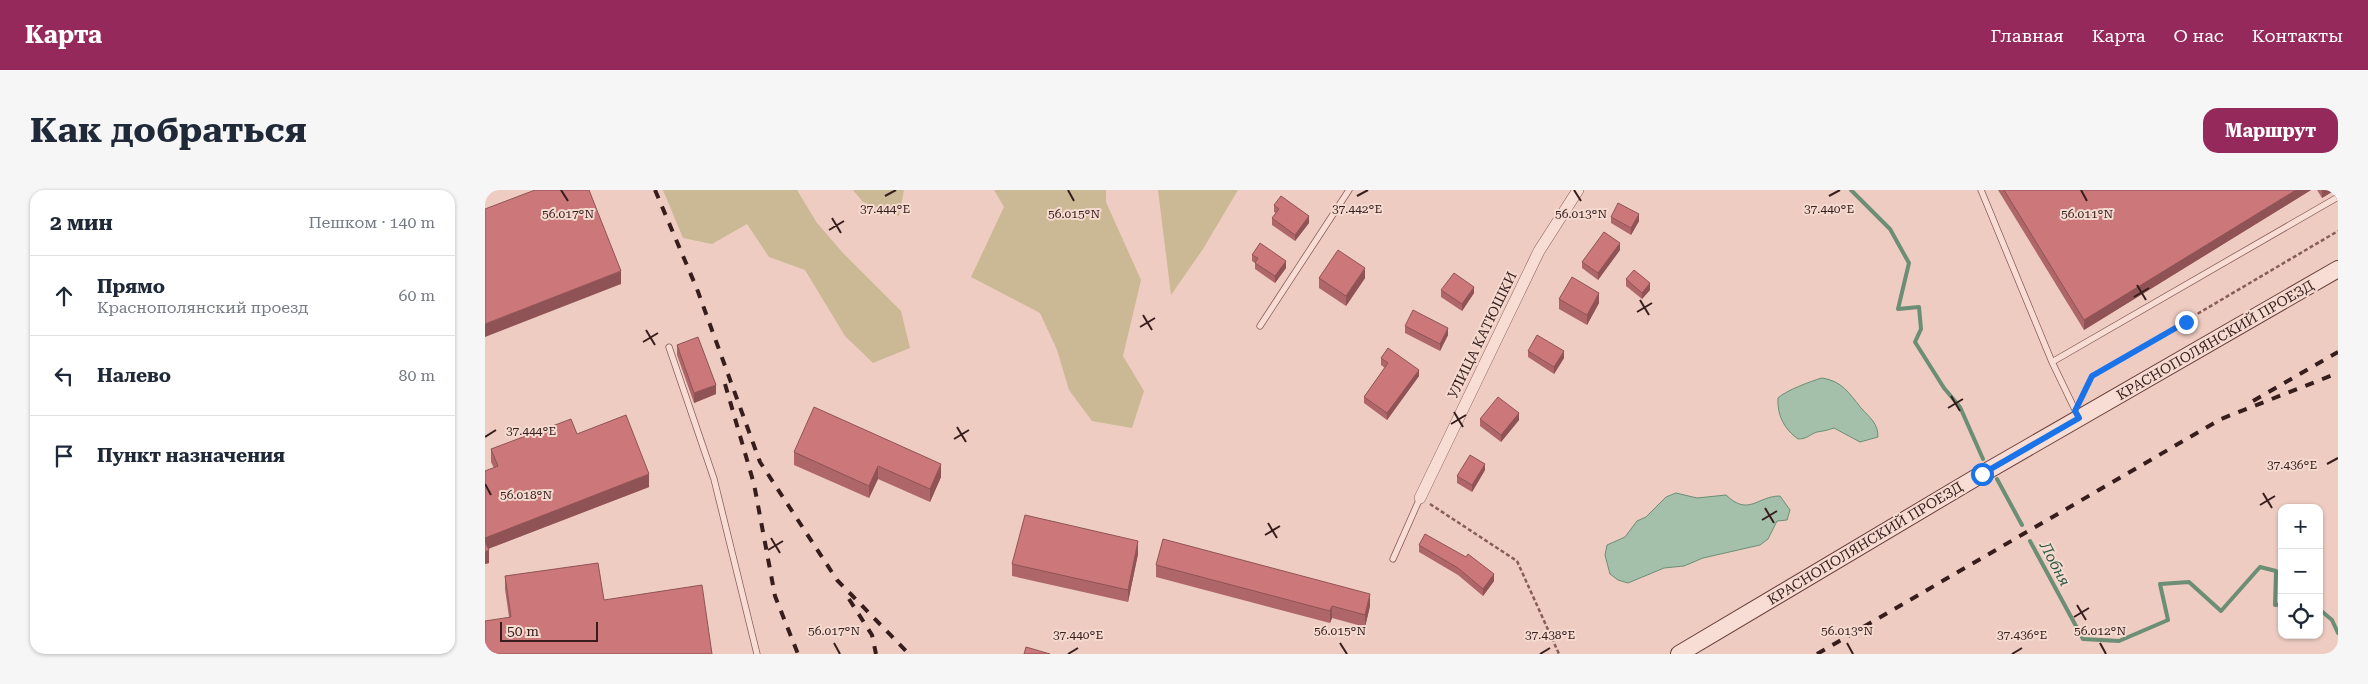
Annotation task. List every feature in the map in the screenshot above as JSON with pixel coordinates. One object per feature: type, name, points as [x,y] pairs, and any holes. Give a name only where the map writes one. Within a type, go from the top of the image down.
[{"type":"main road","name":"КРАСНОПОЛЯНСКИЙ ПРОЕЗД","points":[[1679,654],[1982,474],[2077,415],[2338,269]]},
{"type":"street","name":"УЛИЦА КАТЮШКИ","points":[[1420,498],[1539,251],[1578,190]]},
{"type":"lane","points":[[1260,326],[1349,190]]},
{"type":"lane","points":[[1981,190],[2052,362],[2077,415]]},
{"type":"lane","points":[[2052,362],[2338,197]]},
{"type":"lane","points":[[669,347],[714,478],[757,654]]},
{"type":"lane","points":[[1393,559],[1420,498]]},
{"type":"path","points":[[2077,415],[2092,376],[2338,231]]},
{"type":"path","points":[[1420,498],[1517,561],[1559,654]]},
{"type":"shaded area","points":[[663,190],[797,190],[817,223],[843,253],[901,311],[910,348],[873,363],[845,336],[805,270],[769,257],[747,224],[712,244],[683,238]]},
{"type":"shaded area","points":[[853,190],[904,190],[899,216],[863,202]]},
{"type":"shaded area","points":[[994,190],[1106,190],[1106,202],[1141,280],[1123,356],[1144,391],[1132,428],[1092,421],[1069,390],[1057,350],[1040,313],[971,277],[1004,207]]},
{"type":"shaded area","points":[[1158,190],[1238,190],[1203,249],[1171,295]]},
{"type":"shaded area","points":[[1822,378],[1835,382],[1849,393],[1873,421],[1877,428],[1878,437],[1860,442],[1834,428],[1798,439],[1789,431],[1780,416],[1778,398],[1792,389]]},
{"type":"shaded area","points":[[1676,493],[1697,498],[1726,495],[1734,501],[1747,505],[1780,496],[1790,510],[1787,520],[1777,521],[1768,539],[1760,545],[1703,558],[1684,566],[1664,568],[1628,583],[1618,580],[1610,574],[1605,555],[1607,545],[1625,537],[1637,521],[1646,517],[1666,497]]},
{"type":"building","points":[[535,190],[589,190],[621,271],[485,324],[485,209]]},
{"type":"building","points":[[2004,190],[2296,190],[2084,320]]},
{"type":"building","points":[[1281,196],[1309,216],[1295,235],[1272,218],[1279,209],[1274,205]]},
{"type":"building","points":[[1618,203],[1639,214],[1631,228],[1611,217]]},
{"type":"building","points":[[1604,232],[1620,243],[1598,273],[1582,262]]},
{"type":"building","points":[[1260,243],[1286,261],[1275,276],[1255,263],[1258,258],[1252,255]]},
{"type":"building","points":[[1338,250],[1365,268],[1346,296],[1319,278]]},
{"type":"building","points":[[1634,270],[1650,283],[1642,293],[1626,279]]},
{"type":"building","points":[[1454,273],[1474,287],[1462,304],[1441,290]]},
{"type":"building","points":[[1572,277],[1599,293],[1587,315],[1559,299]]},
{"type":"building","points":[[1413,310],[1448,328],[1440,344],[1405,326]]},
{"type":"building","points":[[1537,335],[1564,351],[1554,367],[1528,351]]},
{"type":"building","points":[[698,337],[716,385],[694,393],[677,345]]},
{"type":"building","points":[[1388,348],[1419,370],[1387,413],[1364,397],[1388,363],[1381,358]]},
{"type":"building","points":[[1498,397],[1519,413],[1501,435],[1480,419]]},
{"type":"building","points":[[814,407],[941,464],[930,489],[878,466],[869,486],[794,452]]},
{"type":"building","points":[[626,415],[649,474],[485,538],[485,471],[498,466],[491,449],[571,419],[577,434]]},
{"type":"building","points":[[1470,455],[1485,464],[1472,485],[1457,476]]},
{"type":"building","points":[[1025,515],[1138,541],[1128,590],[1012,564]]},
{"type":"building","points":[[1425,534],[1466,557],[1468,554],[1494,574],[1483,589],[1458,568],[1419,545]]},
{"type":"building","points":[[1163,539],[1370,594],[1365,615],[1332,606],[1330,611],[1156,565]]},
{"type":"building","points":[[485,541],[489,550],[485,552]]},
{"type":"building","points":[[598,563],[604,600],[702,585],[712,654],[485,654],[485,621],[511,617],[505,576]]},
{"type":"building","points":[[1026,647],[1050,654],[1024,654]]},
{"type":"waterway","name":"Лобня","points":[[1851,190],[1890,229],[1909,263],[1898,309],[1919,307],[1921,329],[1915,342],[1944,388],[1960,407],[1983,459]]},
{"type":"waterway","name":"Лобня","points":[[1997,479],[2022,525]]},
{"type":"waterway","name":"Лобня","points":[[2030,541],[2083,639],[2119,641],[2168,620],[2160,584],[2189,582],[2221,611],[2260,567],[2276,571],[2275,605],[2278,605]]},
{"type":"waterway","name":"Лобня","points":[[2323,612],[2332,620],[2338,633]]},
{"type":"railway","points":[[655,190],[697,289],[760,462],[837,580],[909,654]]},
{"type":"railway","points":[[2253,401],[2338,352]]},
{"type":"railway","points":[[1817,654],[2221,419],[2338,373]]},
{"type":"railway","points":[[725,384],[754,484],[775,596],[798,654]]},
{"type":"railway","points":[[849,599],[872,635],[876,654]]},
{"type":"route","points":[[1982,474],[2079,418],[2075,411],[2092,376],[2186,322]]}]
